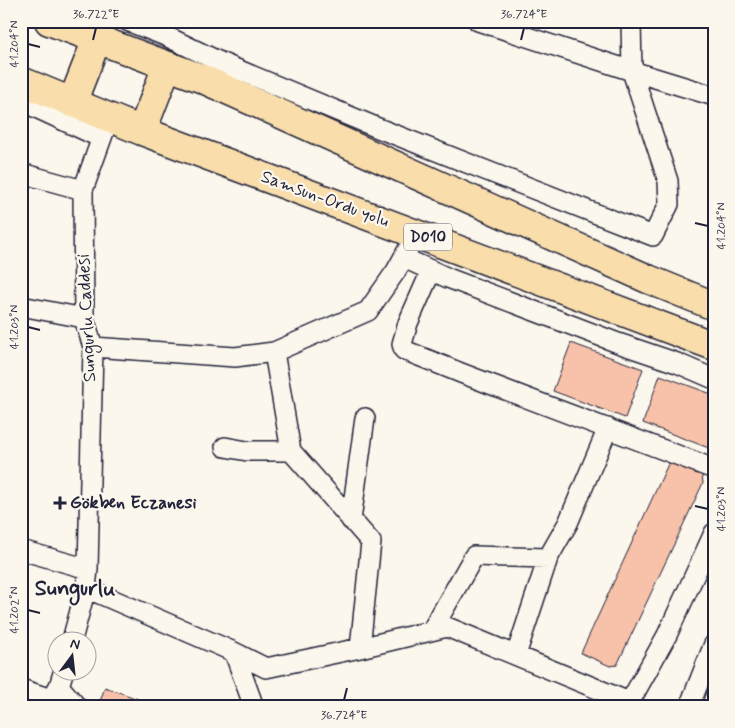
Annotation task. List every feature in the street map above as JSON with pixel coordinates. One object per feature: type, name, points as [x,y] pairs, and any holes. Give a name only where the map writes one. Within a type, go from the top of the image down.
[{"type":"highway","points":[[49,21],[97,30],[133,53],[203,79],[648,279],[714,306]]},
{"type":"highway","points":[[72,104],[97,30]]},
{"type":"highway","points":[[142,131],[168,66]]},
{"type":"highway","name":"Samsun-Ordu yolu","points":[[21,81],[72,104],[105,128],[142,131],[714,346]]},
{"type":"street","points":[[478,21],[714,96]]},
{"type":"street","points":[[133,53],[138,23],[378,128],[653,236],[669,204],[668,181],[632,71],[631,21]]},
{"type":"street","points":[[21,101],[105,128]]},
{"type":"street","name":"Sungurlu Caddesi","points":[[75,630],[86,588],[88,569],[93,347],[84,318],[83,190],[105,128]]},
{"type":"street","points":[[21,173],[83,190]]},
{"type":"street","points":[[93,347],[235,357],[274,352],[368,310],[396,271],[417,233]]},
{"type":"street","points":[[404,258],[431,271],[618,343],[677,363],[714,379]]},
{"type":"street","points":[[431,271],[408,323],[402,344],[404,350],[714,469]]},
{"type":"street","points":[[21,306],[84,318]]},
{"type":"street","points":[[274,352],[291,451],[372,542],[360,648]]},
{"type":"street","points":[[351,520],[365,418]]},
{"type":"street","points":[[516,655],[548,558],[568,523],[608,428]]},
{"type":"street","points":[[225,447],[247,451],[291,451]]},
{"type":"street","points":[[86,588],[234,652],[266,668],[447,627],[516,655],[628,705],[667,635],[714,533]]},
{"type":"street","points":[[21,550],[88,569]]},
{"type":"street","points":[[432,630],[474,556],[548,558]]},
{"type":"street","points":[[689,707],[714,644]]},
{"type":"street","points":[[234,652],[254,707]]},
{"type":"street","points":[[21,690],[55,691],[77,707]]},
{"type":"building","points":[[571,343],[643,369],[625,418],[553,391]]},
{"type":"building","points":[[660,375],[714,395],[714,450],[643,423]]},
{"type":"building","points":[[669,462],[702,475],[703,483],[617,665],[610,666],[581,653]]},
{"type":"building","points":[[105,687],[138,699],[136,707],[98,707]]},
{"type":"place","name":"Gökben Eczanesi","points":[[60,503]]},
{"type":"district","name":"Sungurlu","points":[[75,589]]}]
